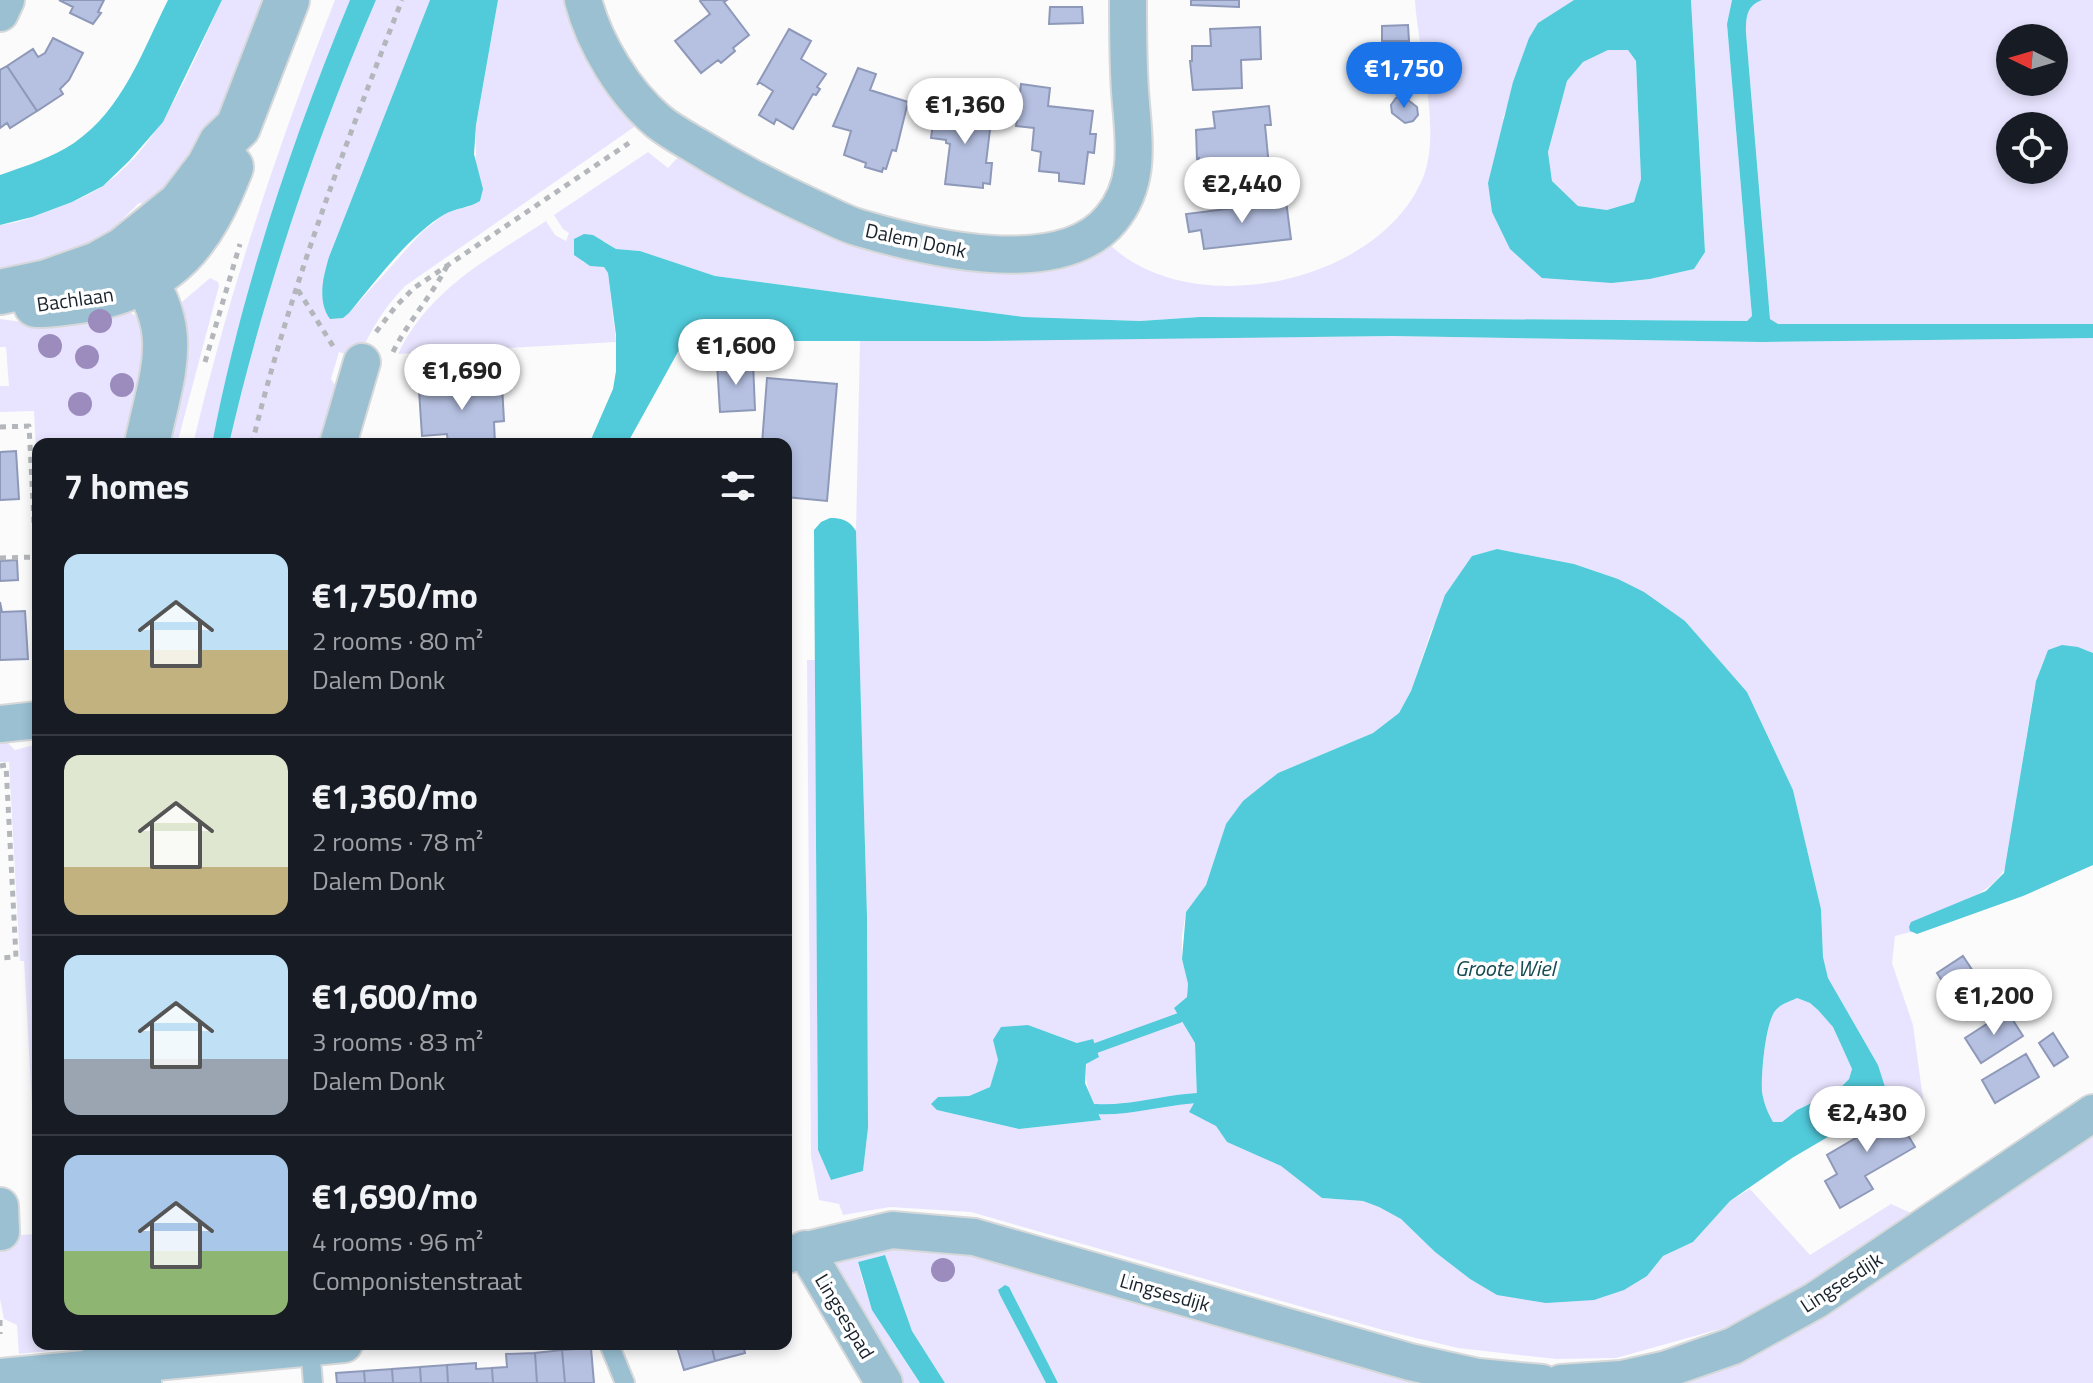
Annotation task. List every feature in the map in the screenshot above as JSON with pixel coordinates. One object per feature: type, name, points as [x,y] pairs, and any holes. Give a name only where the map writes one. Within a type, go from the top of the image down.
[{"type":"street","points":[[0,13],[6,0]]},
{"type":"street","points":[[148,438],[166,342],[161,312],[135,265],[172,263],[200,231],[240,144],[238,127],[287,0]]},
{"type":"street","name":"Dalem Donk","points":[[583,0],[606,57],[659,122],[749,179],[861,229],[965,252],[1022,255],[1064,249],[1096,233],[1111,219],[1131,183],[1135,141],[1130,90],[1128,0]]},
{"type":"street","name":"Bachlaan","points":[[0,292],[70,275],[98,264],[135,265],[120,293],[48,305],[0,304]]},
{"type":"street","points":[[340,438],[370,367]]},
{"type":"street","points":[[0,724],[32,721]]},
{"type":"street","name":"Lingsesdijk","points":[[1561,1383],[1622,1379],[1667,1369],[1733,1346],[1816,1300],[2093,1113]]},
{"type":"street","name":"Lingsesdijk","points":[[796,1252],[892,1230],[974,1237],[1410,1362],[1478,1377],[1542,1383]]},
{"type":"street","name":"Lingsespad","points":[[796,1252],[884,1383]]},
{"type":"street","points":[[0,1377],[281,1350]]},
{"type":"lane","points":[[313,1383],[325,1350]]},
{"type":"lane","points":[[611,1350],[625,1383]]},
{"type":"path","points":[[254,438],[297,290],[355,120],[402,0]]},
{"type":"path","points":[[370,367],[374,335],[414,288],[659,122]]},
{"type":"path","points":[[370,367],[403,333],[413,316],[432,296],[448,265]]},
{"type":"path","points":[[222,270],[232,271]]},
{"type":"path","points":[[297,290],[370,367]]},
{"type":"path","points":[[0,427],[29,426],[32,482]]},
{"type":"path","points":[[0,558],[32,557]]},
{"type":"path","points":[[0,766],[6,765],[16,957],[0,958]]},
{"type":"path","points":[[0,1320],[0,1334]]},
{"type":"shaded area","points":[[222,0],[270,0],[210,149],[151,205],[139,203],[105,236],[53,261],[0,279],[0,225],[27,219],[92,193],[125,167],[144,147],[174,100]]},
{"type":"shaded area","points":[[335,0],[350,0],[271,219],[238,331],[213,438],[194,438],[222,331],[294,109]]},
{"type":"shaded area","points":[[376,0],[430,0],[325,270],[322,297],[349,313],[422,232],[447,212],[471,206],[476,167],[476,125],[498,0],[569,0],[637,125],[405,286],[378,320],[359,358],[339,352],[331,379],[339,391],[327,438],[230,438],[258,331],[292,219]]},
{"type":"shaded area","points":[[1415,0],[1574,0],[1538,23],[1503,118],[1612,283],[1650,279],[1694,269],[1705,251],[1691,0],[1732,0],[1727,24],[1752,316],[1747,321],[1200,317],[1140,321],[1024,317],[715,276],[640,251],[616,249],[604,241],[582,262],[604,267],[608,273],[616,342],[398,354],[426,311],[462,277],[546,221],[555,235],[566,241],[569,233],[554,215],[648,152],[668,168],[681,154],[733,190],[774,212],[825,233],[1107,242],[1142,267],[1184,281],[1230,286],[1277,281],[1323,268],[1365,246],[1399,216],[1422,180],[1428,161],[1430,116]]},
{"type":"shaded area","points":[[1762,0],[2093,0],[2093,324],[1777,324],[1770,319],[1746,33],[1748,13]]},
{"type":"shaded area","points":[[1608,50],[1628,50],[1636,61],[1641,179],[1634,202],[1607,210],[1578,206],[1552,181],[1548,152],[1567,81],[1583,62]]},
{"type":"shaded area","points":[[210,278],[218,282],[179,438],[164,438],[183,321],[182,302]]},
{"type":"shaded area","points":[[128,311],[136,316],[150,341],[132,438],[35,438],[34,411],[0,412],[0,386],[9,386],[6,347],[0,347],[0,319],[52,326]]},
{"type":"shaded area","points":[[1392,336],[1762,342],[2093,338],[2093,653],[2078,647],[2049,650],[2041,667],[2023,756],[2008,862],[2001,874],[1980,893],[1912,922],[1911,932],[1895,936],[1892,963],[1913,1025],[1923,1099],[1881,1098],[1884,1087],[1878,1065],[1828,978],[1823,957],[1821,909],[1793,790],[1747,692],[1685,621],[1618,579],[1574,564],[1497,549],[1472,556],[1431,631],[1411,691],[1399,713],[1373,733],[1278,773],[1226,824],[1206,885],[1186,912],[1182,959],[1188,984],[1187,997],[1174,1008],[1195,1043],[1197,1098],[1227,1142],[1281,1166],[1322,1198],[1363,1201],[1401,1219],[1435,1252],[1497,1295],[1647,1276],[1663,1256],[1693,1242],[1730,1201],[1750,1189],[1810,1255],[1891,1204],[1920,1217],[1875,1249],[1734,1325],[1616,1358],[1556,1359],[1458,1348],[1383,1330],[971,1212],[890,1207],[843,1215],[839,1204],[819,1200],[811,1156],[807,660],[815,660],[818,1150],[831,1180],[863,1171],[868,1128],[867,916],[856,531],[860,341]],"holes":[[[1028,1025],[1078,1043],[1092,1040],[1086,1074],[1100,1120],[1019,1129],[937,1110],[938,1097],[969,1096],[990,1087],[998,1060],[993,1040]]]},
{"type":"shaded area","points":[[0,738],[15,750],[32,746],[32,1106],[9,762],[0,762]]},
{"type":"shaded area","points":[[1797,998],[1810,1003],[1833,1027],[1852,1069],[1849,1079],[1840,1088],[1837,1086],[1831,1090],[1833,1093],[1797,1110],[1782,1122],[1773,1123],[1762,1093],[1766,1039],[1775,1011]]},
{"type":"shaded area","points":[[2093,1129],[2093,1383],[1650,1383]]},
{"type":"shaded area","points":[[32,1234],[32,1350],[59,1350],[19,1354],[17,1325],[4,1319],[0,1299],[0,1236]]},
{"type":"shaded area","points":[[944,1241],[1446,1383],[1058,1383],[1009,1288],[1000,1294],[1046,1383],[945,1383],[912,1331],[884,1255],[858,1262],[875,1311],[920,1383],[894,1383],[829,1274],[831,1255]]},
{"type":"water","points":[[168,0],[222,0],[163,122],[103,186],[72,202],[0,225],[0,175],[57,153],[74,143],[106,114],[130,78]]},
{"type":"water","points":[[350,0],[376,0],[292,219],[258,331],[230,438],[213,438],[253,275],[308,108]]},
{"type":"water","points":[[430,0],[498,0],[476,125],[474,154],[483,189],[480,201],[449,212],[432,223],[394,259],[349,313],[343,318],[330,319],[322,297],[329,257]]},
{"type":"water","points":[[1574,0],[1691,0],[1705,252],[1694,269],[1650,279],[1612,283],[1542,278],[1510,249],[1492,212],[1488,183],[1513,82],[1529,38],[1538,23]],"holes":[[[1608,50],[1628,50],[1636,61],[1641,179],[1634,202],[1607,210],[1578,206],[1552,181],[1548,152],[1567,81],[1583,62]]]},
{"type":"water","points":[[1732,0],[1762,0],[1750,9],[1746,33],[1770,319],[1778,324],[2093,324],[2093,338],[1762,342],[1392,336],[684,341],[630,438],[592,438],[613,389],[616,335],[608,273],[604,267],[590,266],[574,255],[574,239],[584,234],[593,235],[616,249],[640,251],[715,276],[1024,317],[1140,321],[1200,317],[1747,321],[1752,316],[1727,24]]},
{"type":"water","points":[[830,518],[845,520],[856,531],[867,916],[868,1128],[863,1171],[831,1180],[818,1150],[814,530]]},
{"type":"water","name":"Groote Wiel","points":[[1497,549],[1574,564],[1618,579],[1644,592],[1685,621],[1747,692],[1793,790],[1821,909],[1823,957],[1828,978],[1878,1065],[1885,1087],[1881,1105],[1858,1119],[1840,1088],[1849,1079],[1852,1069],[1833,1027],[1810,1003],[1797,998],[1779,1007],[1769,1027],[1762,1074],[1762,1092],[1773,1122],[1782,1122],[1797,1110],[1833,1093],[1850,1124],[1792,1158],[1730,1201],[1693,1242],[1663,1256],[1647,1276],[1624,1290],[1594,1300],[1546,1303],[1497,1295],[1435,1252],[1401,1219],[1363,1201],[1322,1198],[1281,1166],[1227,1142],[1216,1126],[1189,1112],[1197,1098],[1195,1043],[1174,1008],[1187,997],[1188,984],[1182,959],[1186,912],[1206,885],[1226,824],[1243,801],[1278,773],[1373,733],[1399,713],[1411,691],[1445,595],[1472,556]]},
{"type":"water","points":[[2062,645],[2093,653],[2093,865],[2023,896],[1917,934],[1910,931],[1911,922],[1986,891],[2004,873],[2036,681],[2048,650]]},
{"type":"water","points":[[1028,1025],[1077,1043],[1093,1039],[1099,1057],[1086,1064],[1085,1083],[1101,1120],[1019,1129],[937,1110],[931,1104],[938,1097],[969,1096],[990,1087],[998,1060],[993,1040],[1001,1027]]},
{"type":"water","points":[[885,1255],[912,1331],[945,1383],[920,1383],[872,1310],[858,1262]]},
{"type":"water","points":[[1005,1285],[1009,1287],[1058,1383],[1046,1383],[1000,1295],[998,1290]]},
{"type":"building","points":[[59,0],[104,0],[98,12],[101,13],[93,24],[70,13],[73,7]]},
{"type":"building","points":[[701,0],[727,0],[724,2],[749,35],[721,63],[718,60],[701,73],[675,41],[710,14]]},
{"type":"building","points":[[1191,0],[1239,0],[1239,7],[1191,5]]},
{"type":"building","points":[[1050,7],[1082,7],[1083,23],[1049,24]]},
{"type":"building","points":[[1408,25],[1409,41],[1382,41],[1382,26]]},
{"type":"building","points":[[1260,27],[1261,59],[1241,60],[1242,88],[1193,90],[1192,46],[1211,46],[1210,29]]},
{"type":"building","points":[[789,29],[811,41],[801,59],[826,74],[817,87],[820,89],[816,95],[813,94],[793,129],[776,119],[774,124],[759,115],[773,91],[759,82],[757,85]]},
{"type":"building","points":[[53,38],[83,53],[69,80],[60,89],[63,94],[37,111],[7,66],[33,49],[38,57],[45,53]]},
{"type":"building","points":[[7,66],[37,111],[10,128],[7,123],[0,128],[0,70]]},
{"type":"building","points":[[858,68],[876,74],[870,90],[908,102],[896,151],[892,150],[886,169],[883,168],[882,172],[844,155],[851,131],[833,126]]},
{"type":"building","points":[[1021,84],[1050,88],[1048,106],[1093,111],[1090,134],[1096,134],[1094,153],[1088,152],[1084,184],[1059,181],[1059,173],[1039,171],[1041,152],[1032,150],[1034,128],[1016,126]]},
{"type":"building","points":[[1404,97],[1417,107],[1418,115],[1413,121],[1405,123],[1392,113],[1391,105],[1396,98]]},
{"type":"building","points":[[1269,106],[1271,125],[1265,125],[1269,167],[1200,173],[1196,130],[1215,128],[1213,112]]},
{"type":"building","points":[[935,109],[985,112],[984,121],[991,121],[986,163],[992,163],[990,184],[983,183],[983,188],[945,184],[950,144],[946,140],[931,138]]},
{"type":"building","points":[[1286,201],[1291,239],[1204,249],[1201,230],[1189,232],[1186,214],[1235,208],[1234,205]]},
{"type":"building","points":[[753,362],[755,410],[720,412],[717,363]]},
{"type":"building","points":[[467,376],[468,387],[502,385],[504,421],[494,422],[495,438],[447,438],[447,434],[422,436],[419,390],[445,388],[444,378]]},
{"type":"building","points":[[767,378],[837,384],[827,501],[792,498],[792,438],[762,438]]},
{"type":"building","points":[[16,451],[19,499],[0,500],[0,452]]},
{"type":"building","points":[[17,560],[18,580],[0,581],[0,561]]},
{"type":"building","points":[[0,602],[2,612],[25,611],[28,659],[0,660]]},
{"type":"building","points":[[1963,956],[1994,1003],[1968,1020],[1937,973]]},
{"type":"building","points":[[2007,1011],[2023,1036],[1981,1063],[1965,1038]]},
{"type":"building","points":[[2053,1033],[2068,1057],[2054,1066],[2039,1043]]},
{"type":"building","points":[[2026,1054],[2039,1077],[1995,1103],[1982,1080]]},
{"type":"building","points":[[1888,1102],[1915,1147],[1865,1176],[1873,1189],[1840,1208],[1825,1181],[1837,1174],[1827,1155],[1866,1132],[1858,1119]]},
{"type":"building","points":[[562,1350],[591,1350],[594,1383],[565,1383]]},
{"type":"building","points":[[562,1350],[565,1383],[537,1383],[535,1353]]},
{"type":"building","points":[[678,1350],[712,1350],[715,1361],[684,1370]]},
{"type":"building","points":[[712,1350],[744,1350],[745,1353],[715,1361]]},
{"type":"building","points":[[535,1353],[537,1383],[493,1383],[492,1368],[507,1367],[506,1354]]},
{"type":"building","points":[[476,1363],[476,1369],[492,1368],[493,1383],[448,1383],[447,1365]]},
{"type":"building","points":[[447,1365],[448,1383],[421,1383],[420,1367]]},
{"type":"building","points":[[420,1367],[421,1383],[393,1383],[392,1369]]},
{"type":"building","points":[[392,1369],[393,1383],[365,1383],[364,1371]]},
{"type":"building","points":[[364,1371],[365,1383],[337,1383],[336,1373]]},
{"type":"waterway","points":[[1096,1048],[1179,1018]]},
{"type":"waterway","points":[[1096,1109],[1197,1098]]}]
